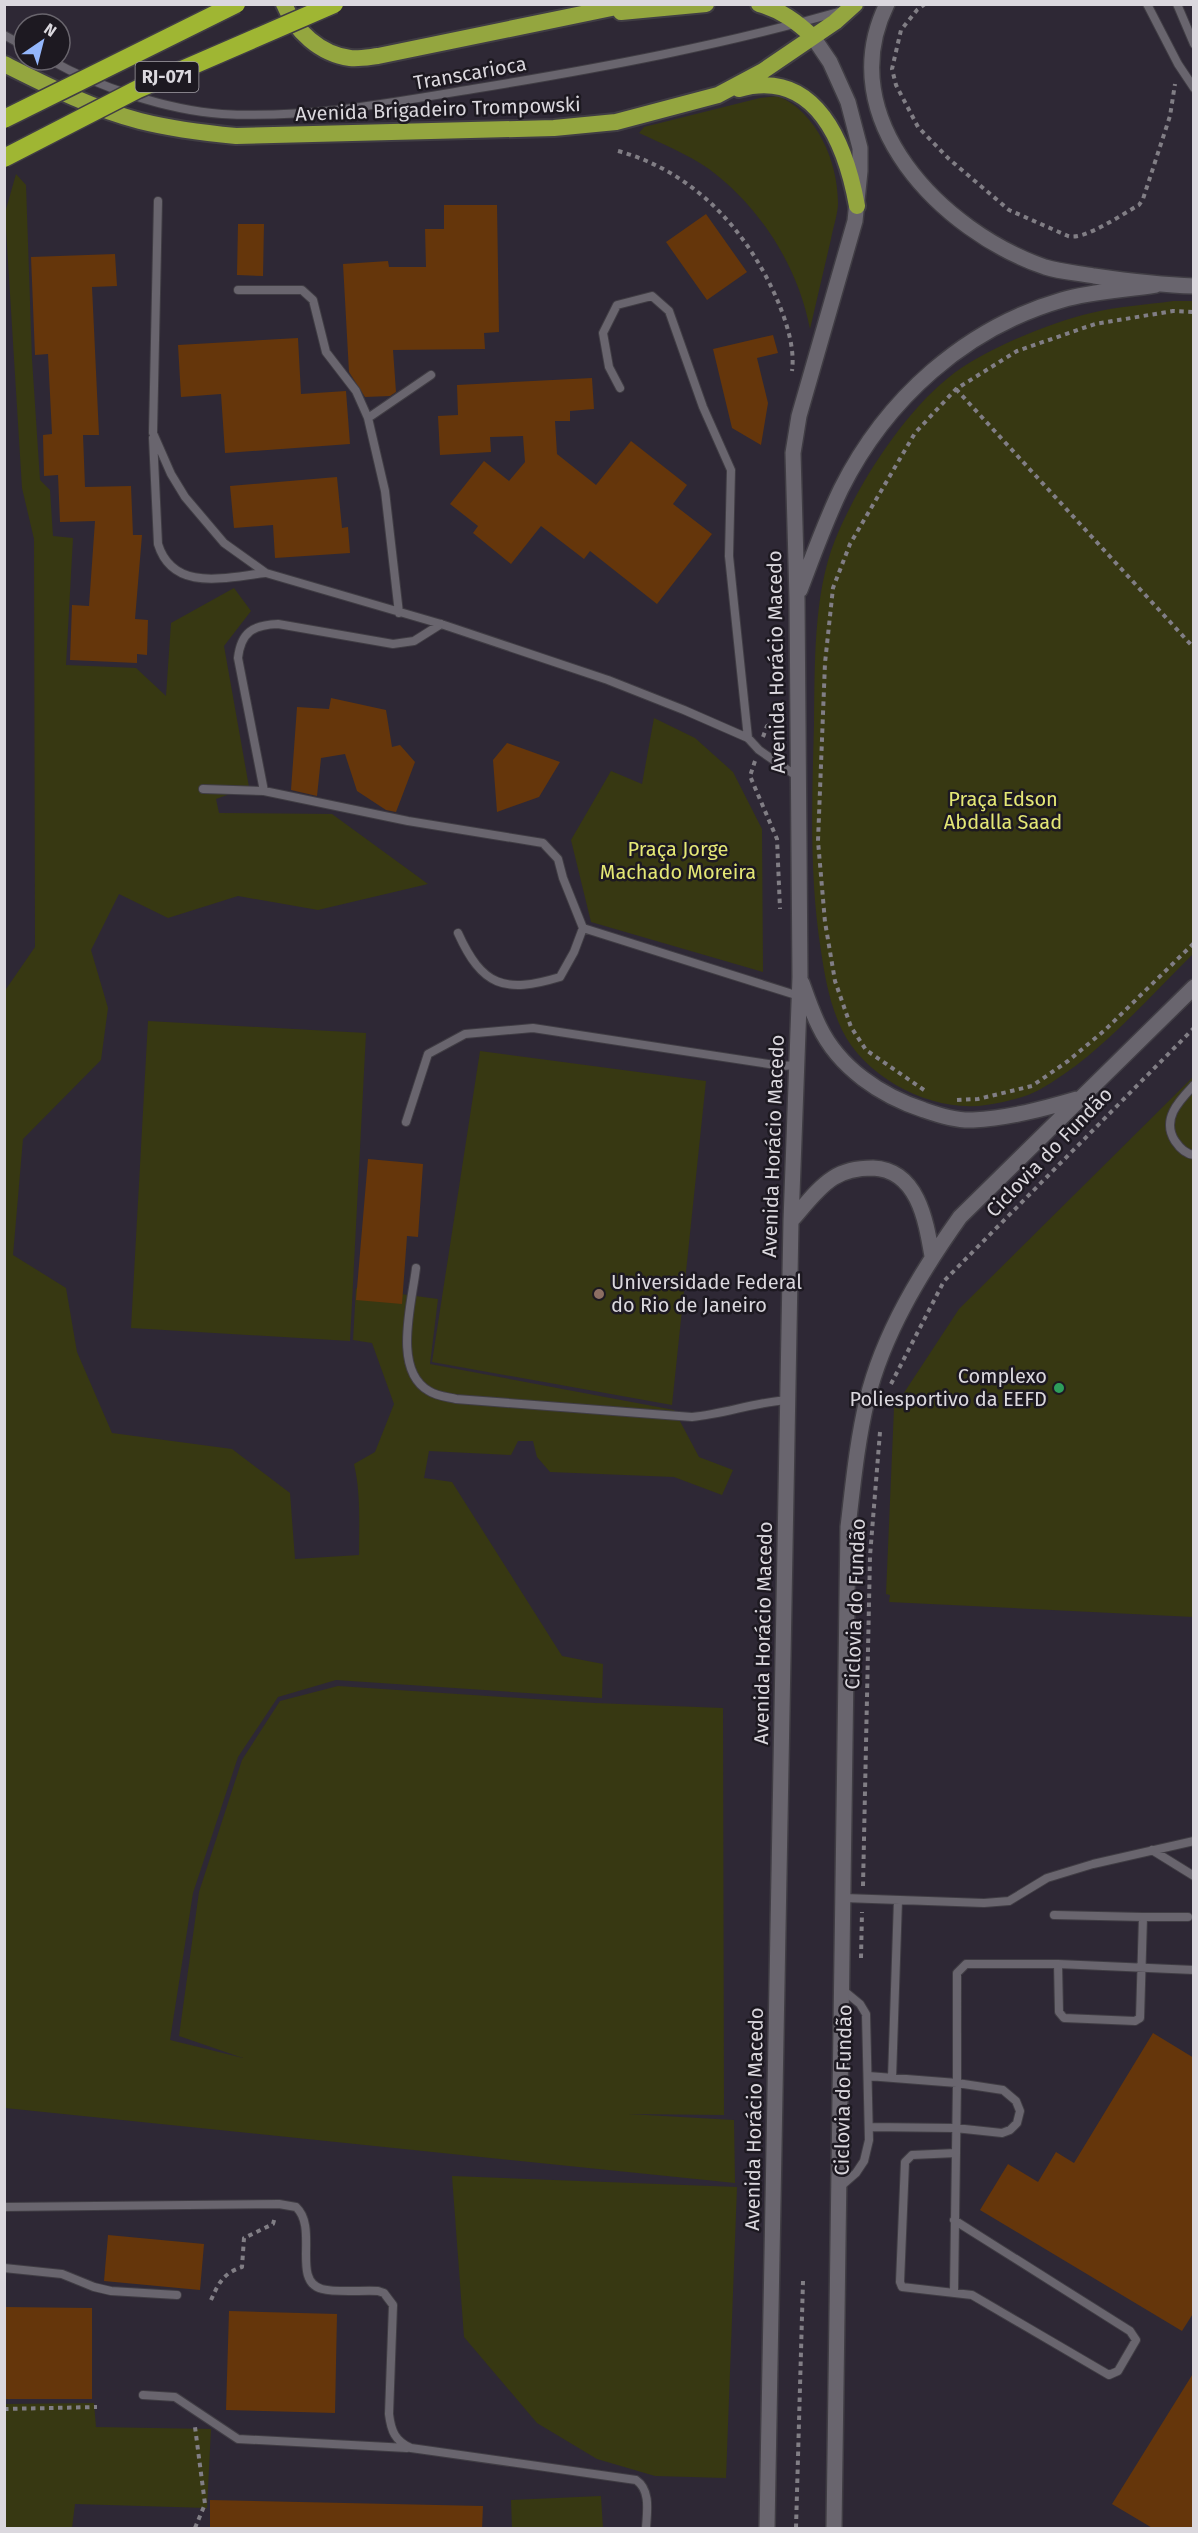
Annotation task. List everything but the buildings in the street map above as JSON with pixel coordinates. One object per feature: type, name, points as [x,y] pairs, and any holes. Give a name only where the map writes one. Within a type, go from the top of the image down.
[{"type":"highway","name":"RJ-071","points":[[4,119],[236,4]]},
{"type":"highway","points":[[284,4],[297,28],[311,40],[327,51],[350,58],[378,56],[587,15],[631,4]]},
{"type":"highway","name":"RJ-071","points":[[4,158],[138,89],[334,4]]},
{"type":"highway","points":[[587,15],[706,4]]},
{"type":"highway","points":[[759,4],[779,11],[798,23],[813,37]]},
{"type":"highway","name":"Avenida Brigadeiro Trompowski","points":[[4,64],[58,91],[138,121],[184,131],[236,136],[584,126],[652,114],[718,95],[763,71],[855,6]]},
{"type":"highway","points":[[718,95],[754,85],[769,85],[792,91],[806,100],[820,112],[839,141],[846,158],[856,206]]},
{"type":"street","points":[[887,4],[875,35],[873,54],[876,101],[883,126],[894,149],[936,201],[989,240],[1021,258],[1048,268],[1156,285],[1194,286]]},
{"type":"street","name":"Avenida Horácio Macedo","points":[[767,2529],[790,1221],[800,977],[797,599],[793,453],[799,416],[855,221],[860,148],[855,126],[836,74],[813,37]]},
{"type":"street","points":[[797,599],[825,524],[842,488],[887,418],[920,382],[955,352],[991,327],[1031,310],[1064,299],[1156,285]]},
{"type":"street","points":[[800,977],[820,1028],[836,1051],[863,1080],[898,1102],[937,1114],[971,1120],[1038,1110],[1080,1098]]},
{"type":"street","points":[[834,2529],[848,1527],[854,1473],[867,1399],[889,1341],[932,1256],[960,1217],[1194,987]]},
{"type":"street","points":[[790,1221],[831,1180],[843,1173],[860,1168],[879,1168],[904,1181],[913,1192],[925,1217],[932,1256]]},
{"type":"lane","points":[[1147,4],[1178,64],[1194,88]]},
{"type":"lane","points":[[1177,4],[1194,45]]},
{"type":"lane","name":"Transcarioca","points":[[72,70],[102,84],[156,101],[221,114],[367,107],[536,79],[721,43],[855,6]]},
{"type":"lane","points":[[158,201],[153,434],[158,544],[162,558],[172,569],[186,576],[204,579],[266,573]]},
{"type":"lane","points":[[238,290],[302,290],[313,300],[326,352],[356,391],[368,418],[385,491],[399,613]]},
{"type":"lane","points":[[620,388],[609,367],[603,333],[617,305],[652,296],[669,310],[704,407],[731,470],[729,556],[748,738]]},
{"type":"lane","points":[[368,418],[431,375]]},
{"type":"lane","points":[[153,434],[171,474],[204,522],[224,543],[266,573],[441,624],[608,680],[748,738],[759,750],[799,778]]},
{"type":"lane","points":[[264,791],[238,658],[240,643],[249,632],[261,624],[279,624],[393,644],[414,641],[441,624]]},
{"type":"lane","points":[[203,789],[264,791],[408,821],[543,843],[558,859],[583,928],[574,952],[560,977],[538,984],[494,982],[475,966],[458,933]]},
{"type":"lane","points":[[583,928],[799,996]]},
{"type":"lane","points":[[406,1122],[429,1054],[465,1034],[533,1028],[782,1066],[796,1065]]},
{"type":"lane","points":[[1194,1085],[1170,1114],[1169,1124],[1171,1135],[1177,1144],[1188,1154],[1194,1155]]},
{"type":"lane","points":[[416,1268],[407,1341],[408,1359],[414,1378],[429,1392],[456,1399],[692,1417],[788,1400]]},
{"type":"lane","points":[[844,1898],[984,1903],[1009,1901],[1047,1878],[1093,1864],[1194,1841]]},
{"type":"lane","points":[[1152,1850],[1194,1876]]},
{"type":"lane","points":[[892,2078],[898,1900]]},
{"type":"lane","points":[[1054,1915],[1188,1917]]},
{"type":"lane","points":[[1058,1964],[1060,2015],[1064,2018],[1135,2021],[1140,2018],[1143,1917]]},
{"type":"lane","points":[[954,2291],[957,1974],[960,1968],[966,1964],[1058,1964],[1194,1970]]},
{"type":"lane","points":[[840,2187],[856,2173],[864,2161],[869,2140],[866,2014],[860,2004],[843,1990]]},
{"type":"lane","points":[[868,2076],[957,2083],[1003,2090],[1016,2101],[1020,2111],[1017,2123],[1010,2130],[1002,2133],[955,2128],[869,2127]]},
{"type":"lane","points":[[954,2220],[1130,2331],[1136,2340],[1118,2371],[1109,2375],[972,2295],[954,2291],[902,2287],[900,2282],[907,2158],[912,2155],[956,2152]]},
{"type":"lane","points":[[4,2207],[279,2204],[296,2207],[306,2220],[306,2272],[313,2284],[322,2289],[378,2291],[390,2299],[393,2305],[390,2421],[396,2440],[411,2448]]},
{"type":"lane","points":[[4,2268],[62,2274],[111,2292],[177,2295]]},
{"type":"lane","points":[[142,2395],[175,2397],[238,2439],[411,2448],[636,2480],[642,2484],[645,2491],[646,2529]]},
{"type":"path","points":[[925,4],[917,10],[901,30],[892,69],[896,85],[918,127],[949,159],[1009,210],[1068,237],[1073,238],[1084,234],[1138,205],[1143,199],[1170,116],[1175,78]]},
{"type":"path","points":[[618,151],[662,166],[719,209],[748,244],[769,280],[782,311],[790,340],[792,375]]},
{"type":"path","points":[[926,1091],[866,1050],[851,1027],[835,981],[825,922],[818,841],[825,663],[833,588],[850,544],[915,433],[956,389],[1017,351],[1095,324],[1173,311],[1194,312]]},
{"type":"path","points":[[956,389],[1194,648]]},
{"type":"path","points":[[953,1101],[978,1099],[1032,1086],[1068,1061],[1105,1030],[1194,943]]},
{"type":"path","name":"Ciclovia do Fundão","points":[[887,1392],[944,1281],[1194,1028]]},
{"type":"path","name":"Ciclovia do Fundão","points":[[861,1969],[870,1556],[880,1427]]},
{"type":"path","points":[[211,2300],[219,2280],[233,2270],[242,2267],[244,2238],[273,2224],[279,2204]]},
{"type":"path","points":[[796,2529],[802,2281]]},
{"type":"path","points":[[4,2409],[97,2407]]},
{"type":"path","points":[[195,2425],[205,2504],[195,2529]]},
{"type":"shaded area","name":"Universidade Federal do Rio de Janeiro","points":[[5,5],[1193,5],[1193,2528],[5,2528]]},
{"type":"green space","points":[[778,96],[804,114],[814,126],[829,155],[837,187],[837,212],[810,329],[796,283],[786,261],[774,240],[745,201],[709,169],[639,133],[644,127],[760,98]]},
{"type":"green space","points":[[16,174],[26,185],[32,359],[40,480],[50,490],[53,536],[73,538],[66,665],[136,668],[166,696],[171,623],[234,588],[251,611],[224,646],[249,787],[216,799],[219,813],[332,814],[428,884],[318,910],[238,896],[168,918],[119,894],[91,950],[108,1008],[101,1060],[23,1139],[13,1255],[66,1288],[77,1352],[112,1433],[232,1449],[290,1493],[295,1559],[359,1555],[359,1498],[354,1464],[375,1452],[394,1404],[372,1343],[353,1340],[356,1288],[438,1299],[430,1364],[674,1410],[699,1457],[733,1470],[722,1495],[674,1477],[550,1472],[537,1457],[533,1441],[518,1441],[511,1455],[429,1451],[424,1478],[452,1482],[562,1656],[603,1664],[602,1698],[336,1680],[278,1697],[238,1757],[193,1893],[170,2040],[243,2058],[179,2036],[199,1892],[242,1760],[280,1701],[338,1686],[595,1703],[723,1708],[724,2115],[628,2114],[734,2120],[735,2183],[5,2108],[4,992],[35,947],[34,539],[22,488],[5,213]]},
{"type":"green space","name":"Praça Edson Abdalla Saad","points":[[1194,301],[1193,954],[1101,1045],[1061,1077],[1039,1090],[1007,1101],[986,1105],[945,1104],[923,1098],[884,1077],[867,1064],[853,1048],[838,1021],[824,971],[817,923],[812,809],[817,631],[828,561],[855,497],[882,453],[914,411],[948,378],[979,357],[1056,323],[1122,307]]},
{"type":"green space","name":"Praça Jorge Machado Moreira","points":[[654,718],[695,738],[733,772],[762,829],[763,972],[591,922],[571,840],[611,771],[642,784]]},
{"type":"green space","points":[[148,1021],[366,1033],[350,1341],[131,1328]]},
{"type":"green space","points":[[480,1051],[706,1081],[672,1405],[432,1362]]},
{"type":"green space","name":"Complexo Poliesportivo da EEFD","points":[[1193,1077],[1193,1617],[889,1602],[890,1595],[886,1594],[894,1408],[959,1309]]},
{"type":"green space","points":[[452,2176],[737,2187],[726,2478],[655,2476],[597,2459],[537,2423],[464,2337]]},
{"type":"green space","points":[[94,2403],[96,2427],[211,2429],[207,2508],[75,2504],[72,2528],[5,2528],[5,2404]]},
{"type":"green space","points":[[601,2496],[603,2528],[512,2528],[511,2500]]},
{"type":"place","name":"Universidade Federal do Rio de Janeiro","points":[[599,1294]]},
{"type":"place","name":"Complexo Poliesportivo da EEFD","points":[[1059,1388]]}]
